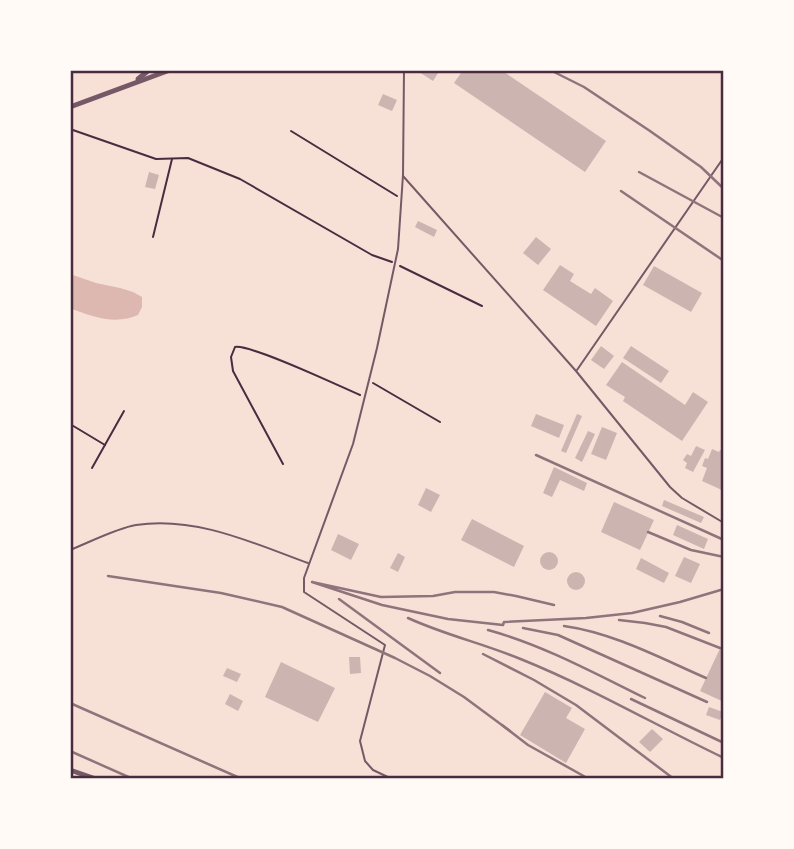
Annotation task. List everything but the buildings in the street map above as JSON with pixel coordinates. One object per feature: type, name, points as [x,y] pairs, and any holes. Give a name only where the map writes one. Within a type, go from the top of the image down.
[{"type":"street","points":[[128,85],[149,70]]},
{"type":"street","points":[[70,107],[170,70]]},
{"type":"street","points":[[70,770],[96,779]]},
{"type":"lane","points":[[391,779],[373,771],[365,761],[360,741],[385,645],[304,593],[304,578],[353,444],[398,249],[403,175],[404,70]]},
{"type":"lane","points":[[576,371],[724,157]]},
{"type":"lane","points":[[403,175],[576,371],[670,487],[682,498],[724,523]]},
{"type":"lane","points":[[70,550],[134,526],[172,524],[207,528],[309,564]]},
{"type":"path","points":[[70,129],[156,159],[188,158],[240,179],[372,256],[395,263],[482,306]]},
{"type":"path","points":[[291,131],[401,198]]},
{"type":"path","points":[[153,237],[172,158]]},
{"type":"path","points":[[283,464],[233,371],[231,357],[235,347],[260,353],[365,397]]},
{"type":"path","points":[[369,381],[440,422]]},
{"type":"path","points":[[92,468],[124,411]]},
{"type":"path","points":[[70,424],[105,445]]},
{"type":"shaded area","points":[[70,274],[142,297],[142,307],[138,315],[113,320],[70,308]]},
{"type":"railway","points":[[550,70],[584,87],[650,131],[701,167],[724,189]]},
{"type":"railway","points":[[639,172],[724,218]]},
{"type":"railway","points":[[621,191],[724,261]]},
{"type":"railway","points":[[536,455],[724,540]]},
{"type":"railway","points":[[648,532],[691,550],[724,557]]},
{"type":"railway","points":[[108,576],[221,593],[282,607],[430,676],[510,731]]},
{"type":"railway","points":[[554,605],[494,592],[381,597],[312,582],[382,605],[448,619],[503,625],[504,622],[632,613],[724,589]]},
{"type":"railway","points":[[339,599],[440,673]]},
{"type":"railway","points":[[660,616],[709,633]]},
{"type":"railway","points":[[408,618],[549,671],[724,758]]},
{"type":"railway","points":[[619,620],[666,627],[720,648]]},
{"type":"railway","points":[[564,626],[619,640],[706,678]]},
{"type":"railway","points":[[523,628],[558,635],[707,702]]},
{"type":"railway","points":[[488,630],[548,652],[645,698]]},
{"type":"railway","points":[[483,654],[576,705],[674,779]]},
{"type":"railway","points":[[631,699],[724,743]]},
{"type":"railway","points":[[70,703],[242,779]]},
{"type":"railway","points":[[502,725],[528,745],[589,779]]},
{"type":"railway","points":[[70,751],[133,779]]}]
